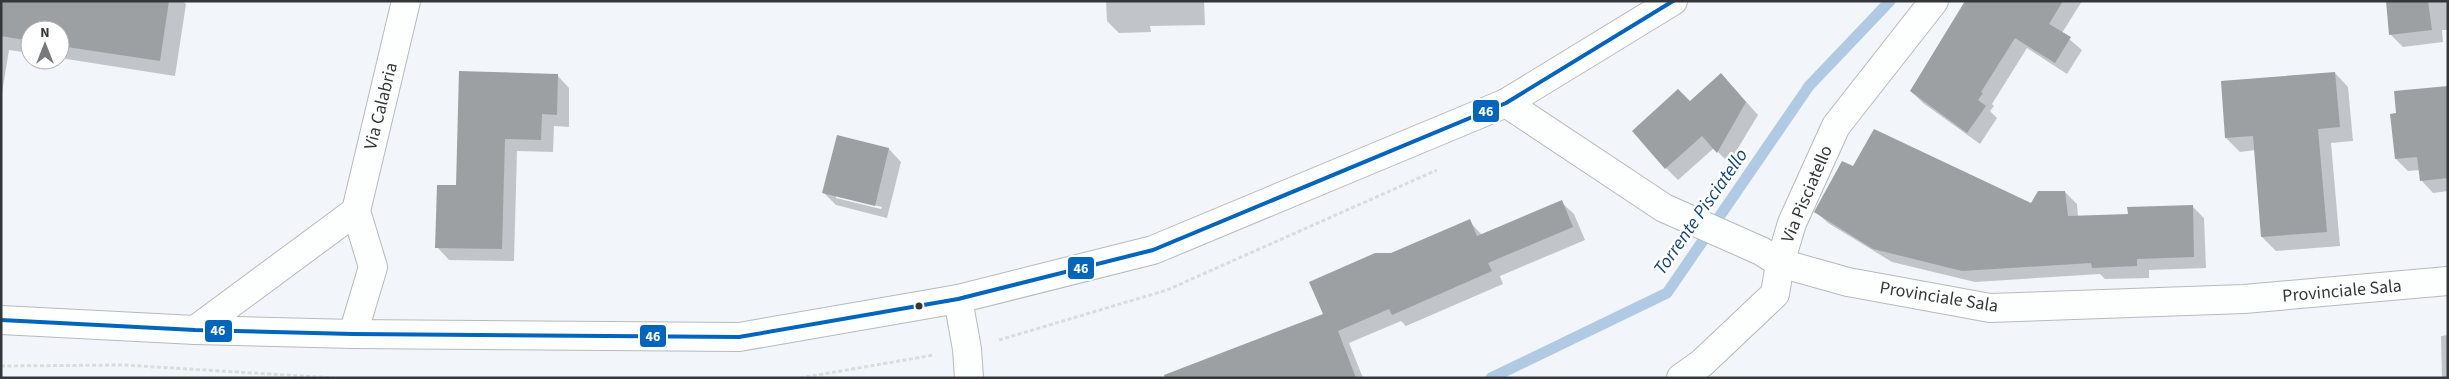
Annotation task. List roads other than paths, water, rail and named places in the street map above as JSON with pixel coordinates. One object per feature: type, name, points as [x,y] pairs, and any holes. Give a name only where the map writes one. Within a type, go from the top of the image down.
[{"type":"street","name":"Via Calabria","points":[[356,211],[406,1]]},
{"type":"street","points":[[1,320],[195,330],[353,334],[740,337],[958,299],[1153,250],[1506,103],[1673,1]]},
{"type":"street","name":"Via Pisciatello","points":[[1681,378],[1702,363],[1775,294],[1770,257],[1792,223],[1836,126],[1934,1]]},
{"type":"street","name":"Provinciale Sala","points":[[1506,103],[1664,208],[1770,257],[1848,282],[1990,308],[2244,299],[2448,282]]},
{"type":"street","points":[[195,330],[356,211],[373,267],[353,334]]},
{"type":"street","points":[[958,299],[967,349],[969,378]]},
{"type":"waterway","name":"Torrente Pisciatello","points":[[1491,378],[1667,293],[1809,86],[1890,1]]}]
